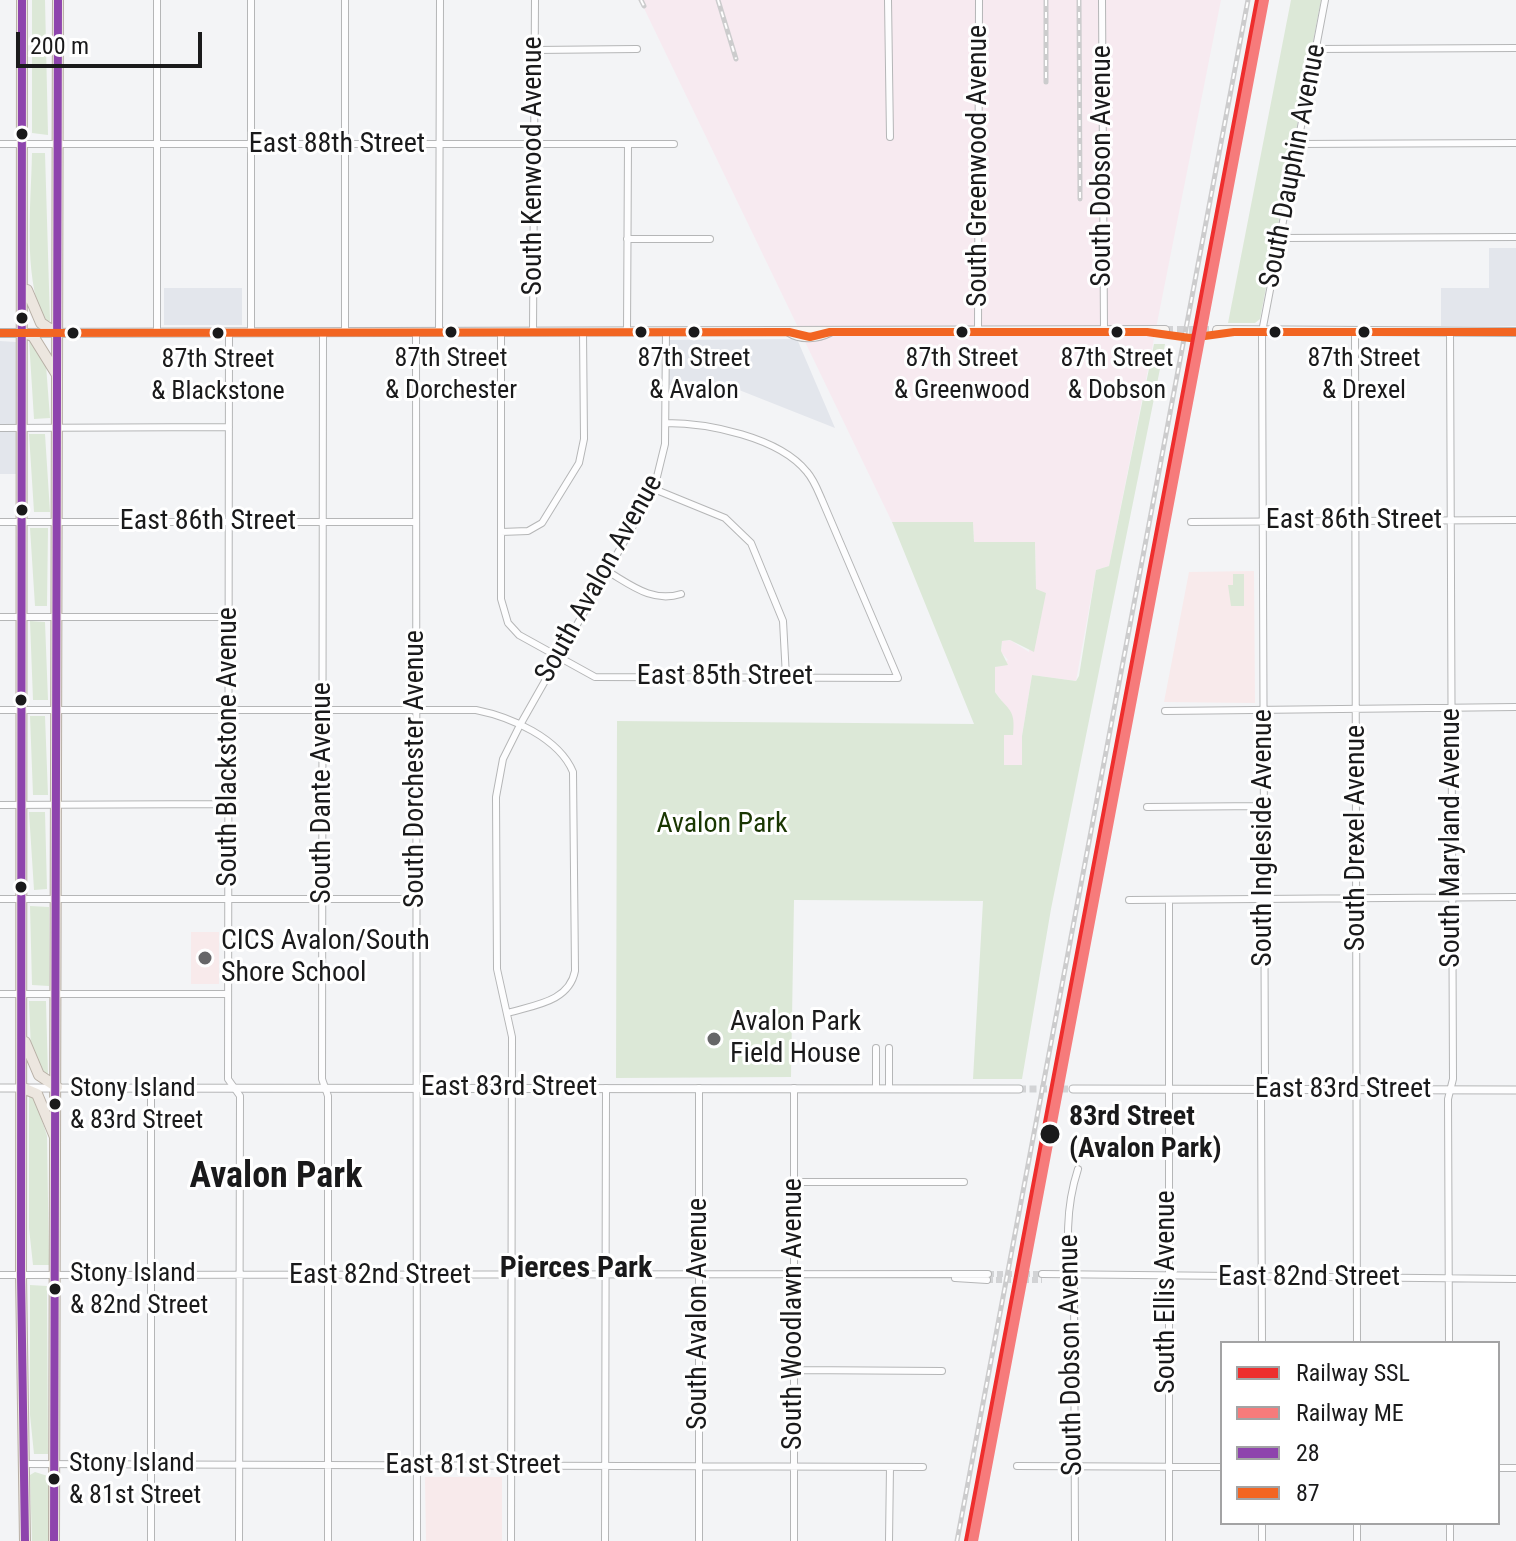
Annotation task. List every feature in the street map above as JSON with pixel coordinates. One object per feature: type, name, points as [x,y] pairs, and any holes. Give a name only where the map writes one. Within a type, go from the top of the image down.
[{"type":"highway","points":[[22,0],[21,1275],[25,1541]]},
{"type":"highway","points":[[54,1541],[58,0]]},
{"type":"highway","points":[[24,282],[41,323],[56,333]]},
{"type":"highway","points":[[24,333],[33,336],[56,373]]},
{"type":"highway","points":[[23,1036],[39,1075],[57,1087]]},
{"type":"highway","points":[[23,1088],[37,1094],[57,1143]]},
{"type":"main road","points":[[0,333],[789,332],[796,337],[821,337],[830,332],[1164,332]]},
{"type":"main road","points":[[1216,333],[1516,332]]},
{"type":"street","points":[[157,0],[157,332]]},
{"type":"street","points":[[251,0],[251,332]]},
{"type":"street","points":[[345,0],[345,332]]},
{"type":"street","points":[[439,332],[440,0]]},
{"type":"street","name":"South Kenwood Avenue","points":[[533,332],[535,0]]},
{"type":"street","points":[[888,0],[890,137]]},
{"type":"street","name":"South Greenwood Avenue","points":[[978,332],[979,0]]},
{"type":"street","name":"South Dobson Avenue","points":[[1102,0],[1104,331]]},
{"type":"street","name":"South Dauphin Avenue","points":[[1262,332],[1325,0]]},
{"type":"street","points":[[1316,49],[1516,48]]},
{"type":"street","points":[[535,50],[637,49]]},
{"type":"street","points":[[1298,144],[1516,143]]},
{"type":"street","name":"East 88th Street","points":[[0,144],[674,144]]},
{"type":"street","points":[[627,332],[628,144]]},
{"type":"street","points":[[1280,238],[1516,237]]},
{"type":"street","points":[[627,239],[710,239]]},
{"type":"street","name":"South Blackstone Avenue","points":[[229,332],[228,1079],[240,1096],[239,1541]]},
{"type":"street","name":"South Dante Avenue","points":[[323,332],[322,1079],[325,1088],[328,1276],[328,1541]]},
{"type":"street","name":"South Dorchester Avenue","points":[[416,332],[417,1541]]},
{"type":"street","name":"South Kenwood Avenue","points":[[501,332],[504,614],[519,635],[558,657]]},
{"type":"street","points":[[501,532],[528,531],[542,523],[579,463],[584,439],[583,332]]},
{"type":"street","name":"South Avalon Avenue","points":[[520,725],[654,489],[664,457],[666,332]]},
{"type":"street","name":"South Ingleside Avenue","points":[[1262,332],[1262,1341]]},
{"type":"street","name":"South Drexel Avenue","points":[[1355,332],[1357,1341]]},
{"type":"street","name":"South Maryland Avenue","points":[[1449,1341],[1450,1091],[1453,1079],[1450,332]]},
{"type":"street","name":"East 85th Street","points":[[558,657],[595,677],[898,678],[822,500],[807,472],[780,451],[722,429],[700,424],[666,423]]},
{"type":"street","points":[[0,428],[229,427]]},
{"type":"street","points":[[654,489],[725,518],[751,543],[783,621],[786,677]]},
{"type":"street","name":"East 86th Street","points":[[1191,522],[1516,520]]},
{"type":"street","name":"East 86th Street","points":[[0,522],[416,522]]},
{"type":"street","points":[[607,571],[648,595],[664,597],[681,594]]},
{"type":"street","points":[[0,617],[229,617]]},
{"type":"street","points":[[1165,711],[1516,707]]},
{"type":"street","points":[[0,710],[476,710],[498,714],[520,725],[558,748],[573,772],[575,971],[569,987],[556,998],[508,1013]]},
{"type":"street","points":[[511,1541],[512,1088],[508,1013],[497,969],[496,797],[503,759],[520,725]]},
{"type":"street","points":[[0,805],[229,804]]},
{"type":"street","points":[[1147,807],[1264,806]]},
{"type":"street","points":[[1129,900],[1516,897]]},
{"type":"street","points":[[0,899],[416,899]]},
{"type":"street","name":"South Ellis Avenue","points":[[1169,900],[1169,1541]]},
{"type":"street","points":[[0,994],[228,994]]},
{"type":"street","points":[[876,1048],[876,1088]]},
{"type":"street","points":[[889,1048],[889,1088]]},
{"type":"street","points":[[151,1087],[151,1541]]},
{"type":"street","name":"East 83rd Street","points":[[0,1088],[1019,1089]]},
{"type":"street","points":[[605,1541],[606,1088]]},
{"type":"street","name":"South Avalon Avenue","points":[[699,1088],[699,1541]]},
{"type":"street","name":"South Woodlawn Avenue","points":[[794,1088],[794,1541]]},
{"type":"street","name":"East 83rd Street","points":[[1073,1089],[1516,1090]]},
{"type":"street","name":"South Dobson Avenue","points":[[1075,1541],[1069,1210],[1078,1169]]},
{"type":"street","points":[[794,1182],[964,1182]]},
{"type":"street","name":"East 82nd Street","points":[[0,1275],[988,1277]]},
{"type":"street","name":"East 82nd Street","points":[[1042,1277],[1516,1279]]},
{"type":"street","points":[[794,1370],[942,1371]]},
{"type":"street","name":"East 81st Street","points":[[24,1464],[923,1467]]},
{"type":"street","points":[[1017,1466],[1220,1467]]},
{"type":"street","points":[[889,1541],[890,1467]]},
{"type":"shaded area","points":[[640,0],[1221,0],[1109,566],[1096,570],[1076,681],[1032,675],[1022,736],[1023,765],[1004,765],[1002,701],[995,692],[995,667],[1008,660],[1001,652],[1002,641],[1010,640],[1029,652],[1036,589],[1035,542],[974,542],[973,522],[892,522]]},
{"type":"shaded area","points":[[1489,248],[1516,248],[1516,326],[1441,326],[1441,288],[1489,288]]},
{"type":"shaded area","points":[[164,288],[242,288],[242,325],[164,325]]},
{"type":"shaded area","points":[[797,339],[835,428],[729,386],[667,385],[667,340]]},
{"type":"shaded area","points":[[0,341],[16,342],[16,474],[0,474]]},
{"type":"shaded area","points":[[1254,571],[1255,703],[1164,702],[1189,572]]},
{"type":"shaded area","name":"CICS Avalon/South Shore School","points":[[191,932],[219,932],[219,984],[191,984]]},
{"type":"shaded area","points":[[425,1477],[502,1477],[502,1541],[426,1541]]},
{"type":"green space","points":[[32,0],[45,0],[48,135],[32,133]]},
{"type":"green space","points":[[1291,0],[1321,0],[1260,319],[1255,323],[1228,323]]},
{"type":"green space","points":[[32,153],[45,153],[50,321],[43,321],[30,260]]},
{"type":"green space","points":[[29,340],[34,341],[46,365],[50,418],[34,419]]},
{"type":"green space","name":"Avalon Park","points":[[1154,344],[1165,344],[1051,909],[1022,1079],[973,1079],[983,901],[794,900],[791,1077],[616,1078],[617,721],[974,724],[892,522],[973,522],[974,542],[1035,542],[1036,589],[1046,593],[1034,652],[1010,640],[1002,641],[1001,651],[1008,665],[995,667],[995,692],[1010,710],[1013,720],[1013,735],[1004,735],[1004,765],[1022,765],[1022,736],[1032,675],[1076,681],[1079,676],[1096,570],[1109,566]]},
{"type":"green space","points":[[29,434],[45,434],[50,512],[34,512]]},
{"type":"green space","points":[[30,528],[48,528],[47,606],[35,606]]},
{"type":"green space","points":[[1233,574],[1244,574],[1244,606],[1231,606],[1228,585],[1233,585]]},
{"type":"green space","points":[[30,621],[45,622],[48,700],[33,700]]},
{"type":"green space","points":[[30,716],[45,716],[48,795],[33,795]]},
{"type":"green space","points":[[29,812],[45,812],[47,889],[34,890]]},
{"type":"green space","points":[[30,906],[49,907],[49,986],[32,985]]},
{"type":"green space","points":[[29,1001],[46,1001],[48,1076],[43,1076],[31,1050]]},
{"type":"green space","points":[[29,1097],[35,1097],[47,1136],[49,1265],[33,1265],[29,1228]]},
{"type":"green space","points":[[30,1285],[47,1286],[48,1454],[34,1454],[30,1415]]},
{"type":"green space","points":[[35,1472],[51,1477],[50,1541],[32,1541],[30,1475]]},
{"type":"tunnel","points":[[1165,330],[1217,330]]},
{"type":"tunnel","points":[[1019,1089],[1073,1089]]},
{"type":"tunnel","points":[[988,1274],[1042,1274]]},
{"type":"tunnel","points":[[987,1280],[1042,1280]]},
{"type":"railway","points":[[641,0],[644,6]]},
{"type":"railway","points":[[718,0],[736,59]]},
{"type":"railway","points":[[1046,0],[1046,82]]},
{"type":"railway","points":[[1079,0],[1080,199]]},
{"type":"railway","points":[[957,1541],[1248,0]]},
{"type":"rail line","name":"SSL","points":[[969,1541],[1260,0]]},
{"type":"rail line","name":"ME","points":[[973,1541],[1264,0]]},
{"type":"transit line","name":"28","points":[[22,0],[21,1275],[25,1541]]},
{"type":"transit line","name":"28","points":[[54,1541],[58,0]]},
{"type":"transit line","name":"87","points":[[0,333],[789,332],[810,337],[830,332],[1147,332],[1190,338],[1234,332],[1516,332]]},
{"type":"place","name":"87th Street & Dorchester","points":[[451,332]]},
{"type":"place","name":"87th Street & Avalon","points":[[694,332]]},
{"type":"place","name":"87th Street & Greenwood","points":[[962,332]]},
{"type":"place","name":"87th Street & Dobson","points":[[1117,332]]},
{"type":"place","name":"87th Street & Drexel","points":[[1364,332]]},
{"type":"place","name":"87th Street & Blackstone","points":[[218,333]]},
{"type":"place","name":"CICS Avalon/South Shore School","points":[[205,958]]},
{"type":"place","name":"Avalon Park Field House","points":[[714,1039]]},
{"type":"place","name":"Stony Island & 83rd Street","points":[[55,1104]]},
{"type":"place","name":"83rd Street (Avalon Park)","points":[[1050,1134]]},
{"type":"place","name":"Stony Island & 82nd Street","points":[[55,1289]]},
{"type":"place","name":"Stony Island & 81st Street","points":[[54,1479]]},
{"type":"district","name":"Avalon Park","points":[[276,1178]]},
{"type":"district","name":"Pierces Park","points":[[576,1269]]}]
